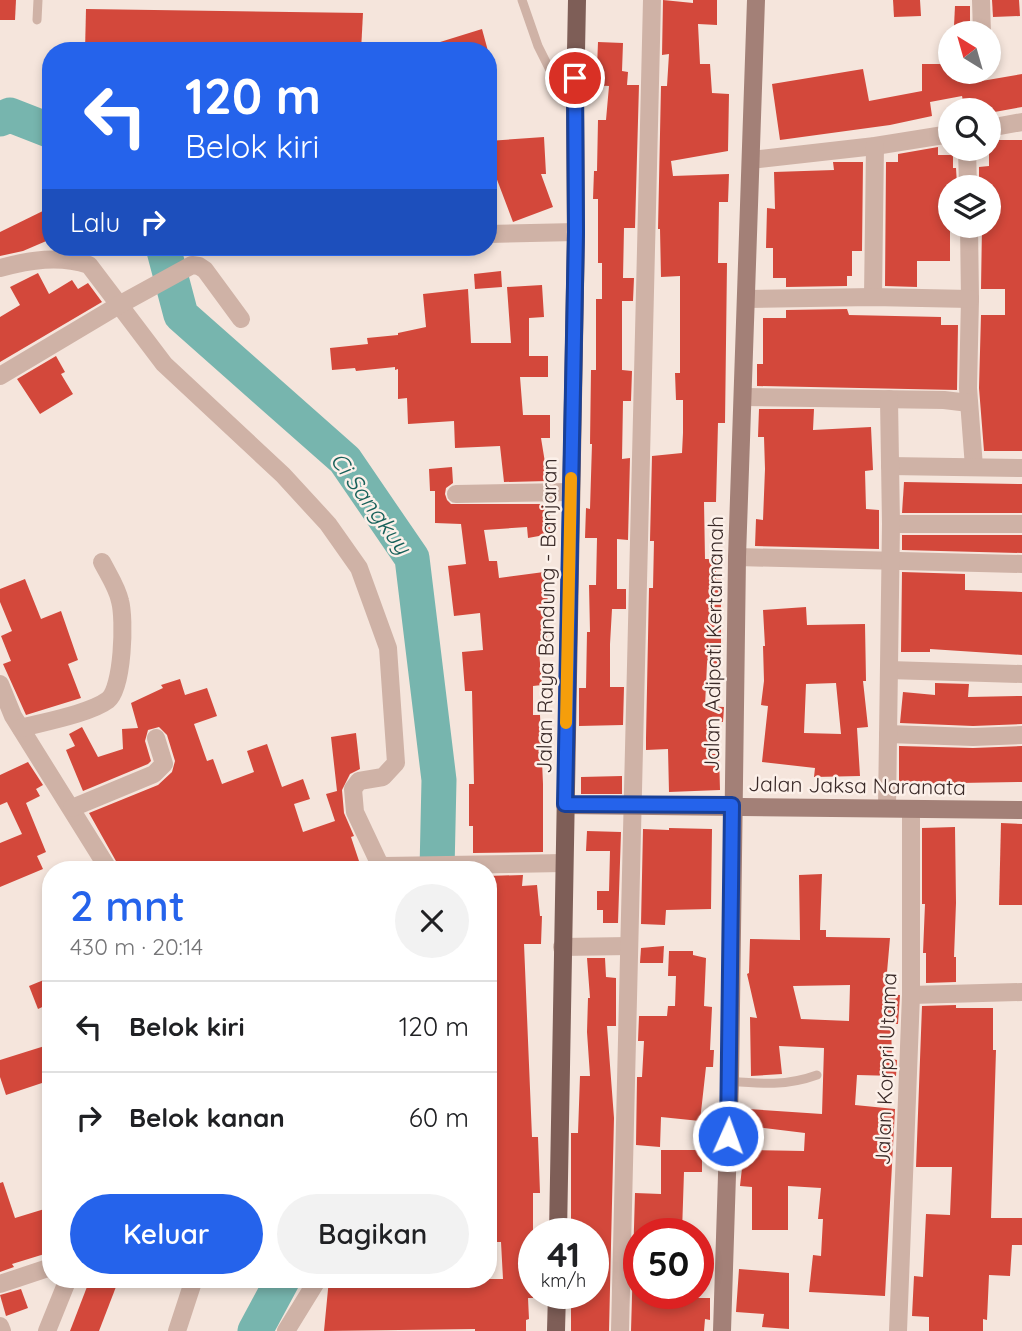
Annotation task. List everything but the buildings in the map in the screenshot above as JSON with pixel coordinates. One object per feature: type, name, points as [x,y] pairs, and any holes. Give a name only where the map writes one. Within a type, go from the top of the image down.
[{"type":"main road","name":"Jalan Raya Bandung - Banjaran","points":[[558,1218],[576,232],[577,0]]},
{"type":"main road","name":"Jalan Adipati Kertamanah","points":[[722,1331],[730,1081],[737,556],[756,0]]},
{"type":"main road","name":"Jalan Jaksa Naranata","points":[[565,804],[1022,810]]},
{"type":"main road","points":[[556,1331],[557,1309]]},
{"type":"street","points":[[620,1331],[628,1099],[629,946],[652,0]]},
{"type":"street","points":[[981,0],[982,21]]},
{"type":"street","points":[[1001,126],[1022,122]]},
{"type":"street","points":[[751,160],[938,136]]},
{"type":"street","points":[[873,297],[875,146]]},
{"type":"street","points":[[497,234],[576,232]]},
{"type":"street","points":[[969,238],[969,403],[974,467]]},
{"type":"street","points":[[0,268],[25,262],[74,260],[89,265],[164,364],[265,457],[328,524],[359,568],[388,648],[396,763],[383,777],[359,781],[353,789],[355,812],[374,856],[379,861]]},
{"type":"street","points":[[0,376],[191,265],[205,270],[241,319]]},
{"type":"street","points":[[746,299],[970,299]]},
{"type":"street","points":[[743,397],[944,400],[969,403]]},
{"type":"street","points":[[887,808],[891,561],[889,399]]},
{"type":"street","points":[[890,466],[1022,468]]},
{"type":"street","points":[[456,494],[571,492]]},
{"type":"street","points":[[891,524],[1022,524]]},
{"type":"street","points":[[737,556],[1022,564]]},
{"type":"street","points":[[21,728],[97,706],[111,698],[117,684],[124,616],[120,598],[102,562]]},
{"type":"street","points":[[889,670],[1022,674]]},
{"type":"street","points":[[0,684],[13,716],[104,861]]},
{"type":"street","points":[[888,734],[974,737],[1022,735]]},
{"type":"street","points":[[72,808],[154,774],[162,768],[164,764],[156,738]]},
{"type":"street","name":"Jalan Korpri Utama","points":[[898,1331],[911,995],[911,809]]},
{"type":"street","points":[[497,866],[563,863]]},
{"type":"street","points":[[562,947],[629,946]]},
{"type":"street","points":[[911,995],[1022,992]]},
{"type":"street","points":[[0,1284],[42,1270]]},
{"type":"street","points":[[47,1331],[64,1288]]},
{"type":"street","points":[[177,1331],[191,1288]]},
{"type":"street","points":[[286,1331],[312,1288]]},
{"type":"street","points":[[0,1326],[2,1331]]},
{"type":"lane","points":[[37,20],[38,0]]},
{"type":"lane","points":[[522,0],[538,46],[551,72],[575,103]]},
{"type":"lane","points":[[730,1081],[779,1084],[799,1082],[817,1075]]},
{"type":"waterway","name":"Ci Sangkuy","points":[[0,119],[10,115],[42,127]]},
{"type":"waterway","name":"Ci Sangkuy","points":[[165,256],[181,315],[345,460],[412,558],[439,780],[437,861]]},
{"type":"waterway","name":"Ci Sangkuy","points":[[255,1331],[278,1288]]},
{"type":"slow traffic","points":[[566,723],[571,478]]},
{"type":"route","points":[[575,78],[576,232],[565,804],[732,805],[728,1136]]}]
